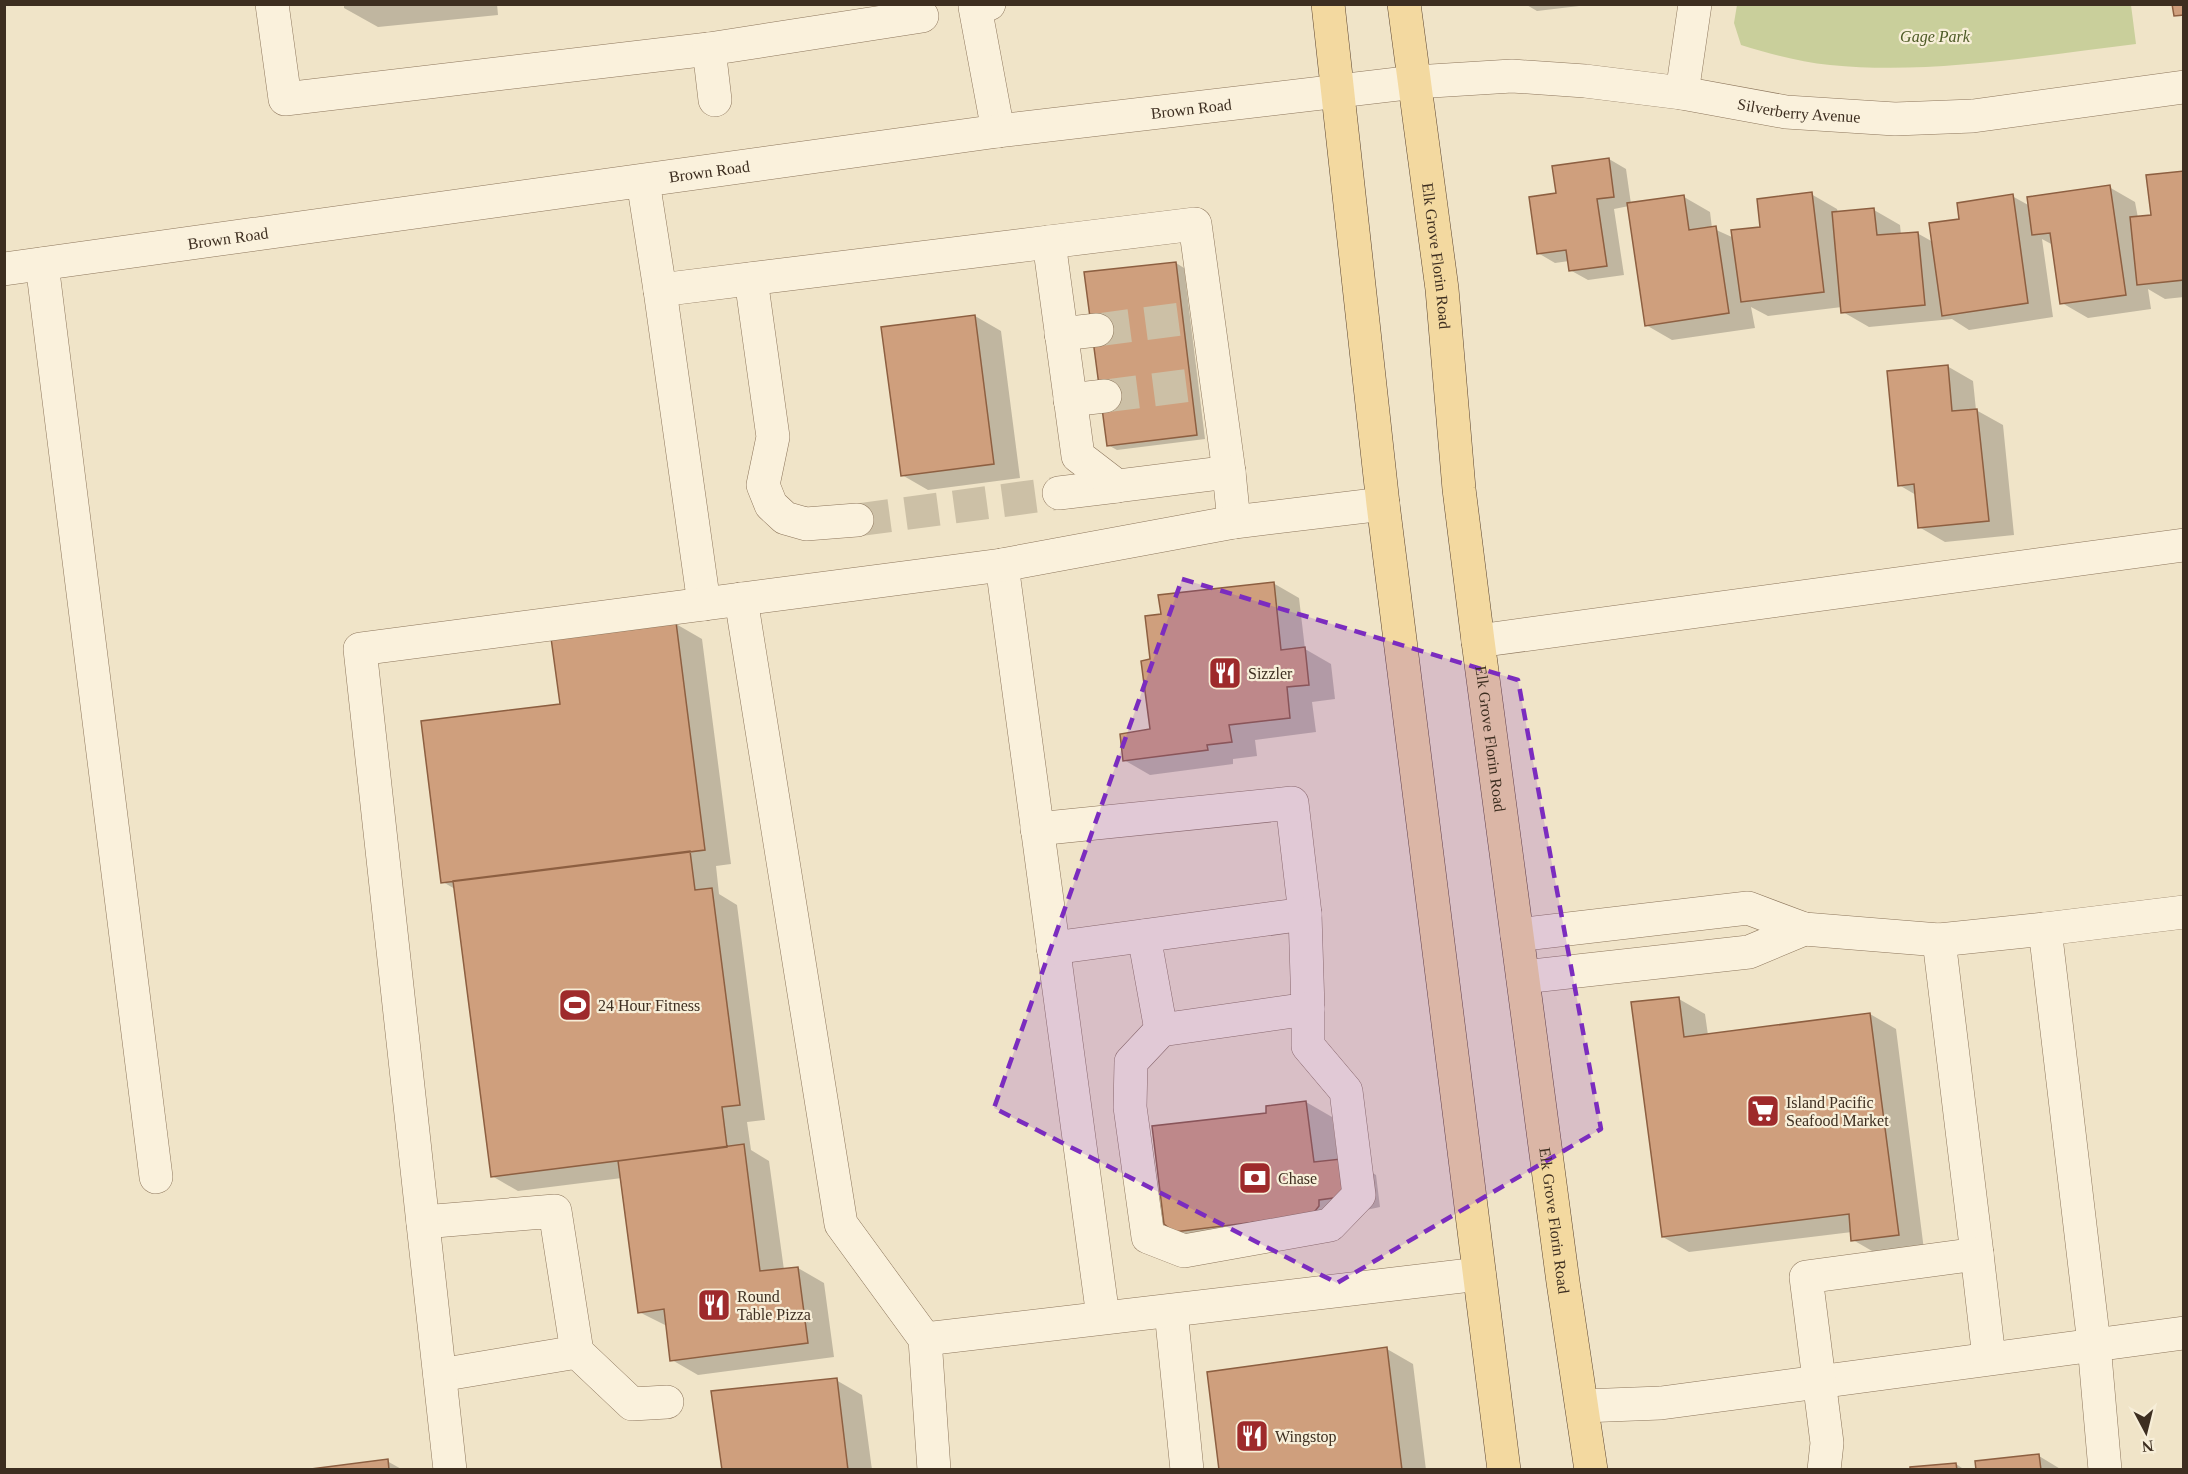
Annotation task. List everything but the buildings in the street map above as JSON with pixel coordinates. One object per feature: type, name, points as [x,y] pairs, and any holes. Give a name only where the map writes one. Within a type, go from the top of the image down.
[{"type":"main road","points":[[1328,4],[1383,504],[1504,1470]]},
{"type":"main road","name":"Elk Grove Florin Road","points":[[1404,4],[1442,289],[1460,489],[1478,641],[1563,1282],[1591,1470]]},
{"type":"street","points":[[272,4],[285,99],[709,49],[922,16]]},
{"type":"street","points":[[989,4],[975,7],[998,131]]},
{"type":"street","points":[[1683,93],[1695,4]]},
{"type":"street","points":[[709,49],[715,100]]},
{"type":"street","name":"Silverberry Avenue","points":[[1415,82],[1512,76],[1585,81],[1683,93],[1786,112],[1895,119],[1973,116],[2184,87]]},
{"type":"street","name":"Brown Road","points":[[4,269],[998,131],[1415,82]]},
{"type":"street","points":[[644,181],[704,604]]},
{"type":"street","points":[[660,290],[1195,224],[1195,318],[1204,384],[1229,472],[1234,522]]},
{"type":"street","points":[[1049,242],[1078,456],[1117,486]]},
{"type":"street","points":[[42,264],[156,1177]]},
{"type":"street","points":[[751,279],[773,437],[763,485],[771,505],[785,518],[806,524],[857,520]]},
{"type":"street","points":[[1061,334],[1097,330]]},
{"type":"street","points":[[1070,400],[1106,396]]},
{"type":"street","points":[[1059,493],[1229,472]]},
{"type":"street","points":[[450,1470],[360,649],[1002,565],[1234,522],[1383,504]]},
{"type":"street","points":[[1478,641],[2184,545]]},
{"type":"street","points":[[1002,565],[1103,1317]]},
{"type":"street","points":[[741,599],[841,1224],[925,1339],[934,1470]]},
{"type":"street","points":[[1037,829],[1292,803],[1305,914],[1308,1009],[1308,1046],[1346,1091],[1359,1195],[1330,1225],[1184,1251],[1148,1237],[1130,1107],[1131,1062],[1161,1030],[1308,1009]]},
{"type":"street","points":[[1517,935],[1748,908],[1804,929],[1939,940],[2184,912]]},
{"type":"street","points":[[1053,948],[1305,914]]},
{"type":"street","points":[[1523,977],[1749,952],[1804,929]]},
{"type":"street","points":[[2045,929],[2094,1344],[2105,1470]]},
{"type":"street","points":[[1144,936],[1161,1030]]},
{"type":"street","points":[[1939,940],[1989,1358]]},
{"type":"street","points":[[423,1222],[555,1211],[577,1352],[632,1404],[667,1402]]},
{"type":"street","points":[[1824,1470],[1827,1443],[1806,1277],[1977,1254]]},
{"type":"street","points":[[925,1339],[1479,1274]]},
{"type":"street","points":[[1171,1311],[1187,1470]]},
{"type":"street","points":[[1582,1406],[1661,1403],[2184,1333]]},
{"type":"street","points":[[440,1375],[577,1352]]},
{"type":"highlighted area","points":[[1182,579],[1518,680],[1601,1129],[1337,1283],[994,1108]]},
{"type":"green space","name":"Gage Park","points":[[1737,5],[2131,5],[2136,44],[2022,59],[1945,66],[1906,68],[1830,65],[1785,57],[1741,45],[1734,23]]},
{"type":"tunnel","points":[[1097,330],[1181,319]]},
{"type":"tunnel","points":[[1105,396],[1191,385]]},
{"type":"tunnel","points":[[857,520],[1059,493]]},
{"type":"place","name":"Sizzler","points":[[1225,673]]},
{"type":"place","name":"24 Hour Fitness","points":[[575,1005]]},
{"type":"place","name":"Island Pacific Seafood Market","points":[[1763,1111]]},
{"type":"place","name":"Chase","points":[[1255,1178]]},
{"type":"place","name":"Round Table Pizza","points":[[714,1305]]},
{"type":"place","name":"Wingstop","points":[[1252,1436]]}]
